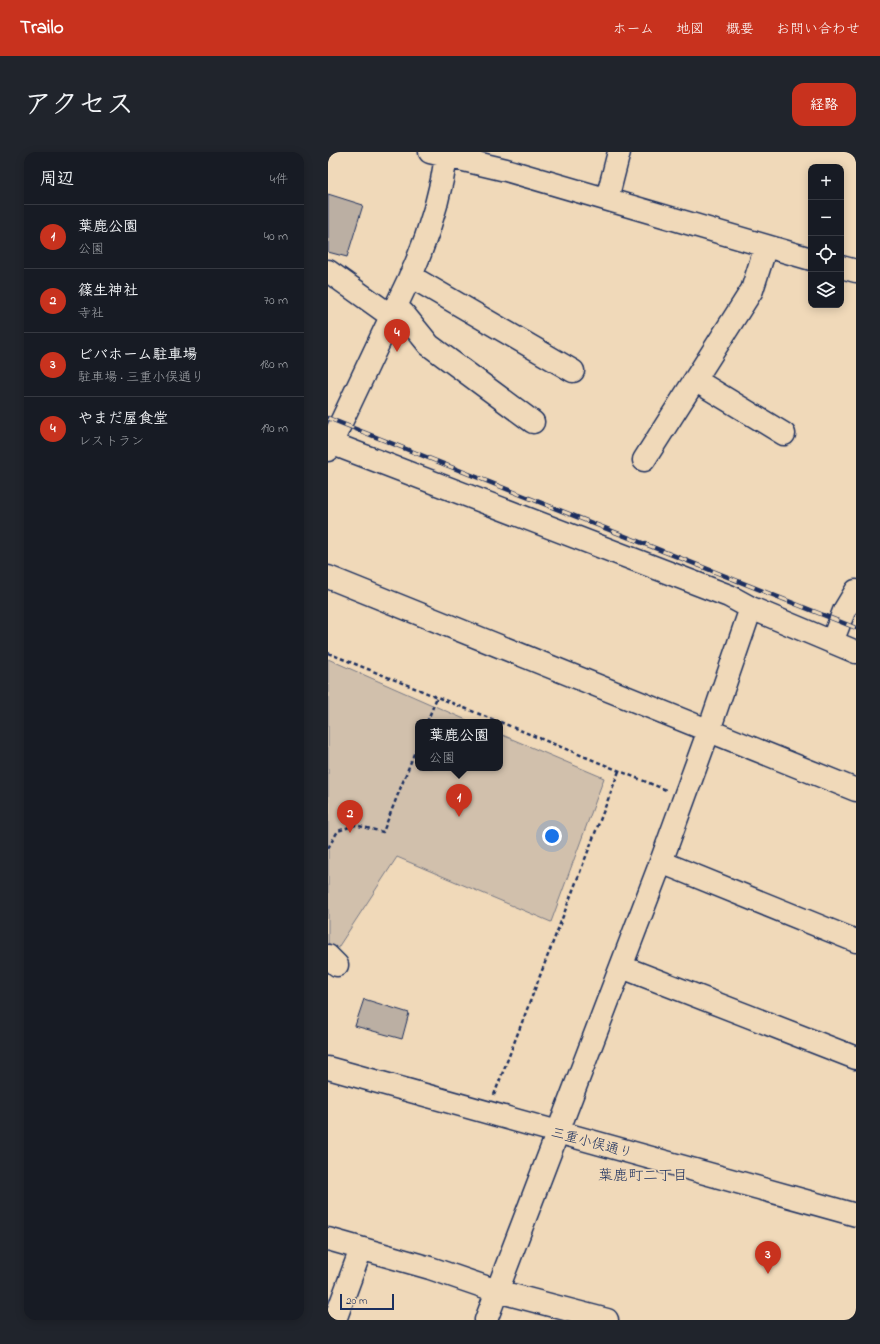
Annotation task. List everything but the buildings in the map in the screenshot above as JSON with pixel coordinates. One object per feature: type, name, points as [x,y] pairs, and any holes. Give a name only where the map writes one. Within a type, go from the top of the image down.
[{"type":"street","points":[[607,199],[619,152]]},
{"type":"street","points":[[808,258],[506,170],[441,153],[442,184],[428,236],[394,312],[329,445],[721,594],[856,652]]},
{"type":"street","points":[[644,460],[752,290],[766,246]]},
{"type":"street","points":[[844,268],[856,272]]},
{"type":"street","points":[[328,271],[394,312],[403,313],[428,345],[533,422]]},
{"type":"street","points":[[410,276],[573,371]]},
{"type":"street","points":[[695,380],[784,434]]},
{"type":"street","points":[[328,577],[856,790]]},
{"type":"street","points":[[832,642],[844,611],[856,591]]},
{"type":"street","points":[[486,1320],[557,1132],[622,967],[709,730],[751,608]]},
{"type":"street","points":[[661,862],[856,941]]},
{"type":"street","points":[[622,967],[856,1058]]},
{"type":"street","name":"三重小俣通り","points":[[328,1068],[856,1215]]},
{"type":"street","points":[[328,1239],[430,1268],[497,1291],[607,1320]]},
{"type":"street","points":[[335,1320],[361,1249]]},
{"type":"path","points":[[328,652],[492,719]]},
{"type":"path","points":[[428,719],[437,697]]},
{"type":"path","points":[[503,723],[684,797]]},
{"type":"path","points":[[328,848],[338,831],[355,825],[383,832],[415,752]]},
{"type":"path","points":[[493,1098],[619,771]]},
{"type":"shaded area","points":[[328,659],[464,719],[415,719],[415,771],[503,771],[503,735],[604,778],[551,922],[397,857],[337,949],[328,943]]},
{"type":"railway","points":[[328,418],[856,628]]},
{"type":"place","name":"やまだ屋食堂","points":[[397,352]]},
{"type":"place","name":"葉鹿公園","points":[[459,817]]},
{"type":"place","name":"篠生神社","points":[[350,833]]},
{"type":"place","name":"ビバホーム駐車場","points":[[768,1274]]},
{"type":"district","name":"葉鹿町二丁目","points":[[643,1175]]}]
